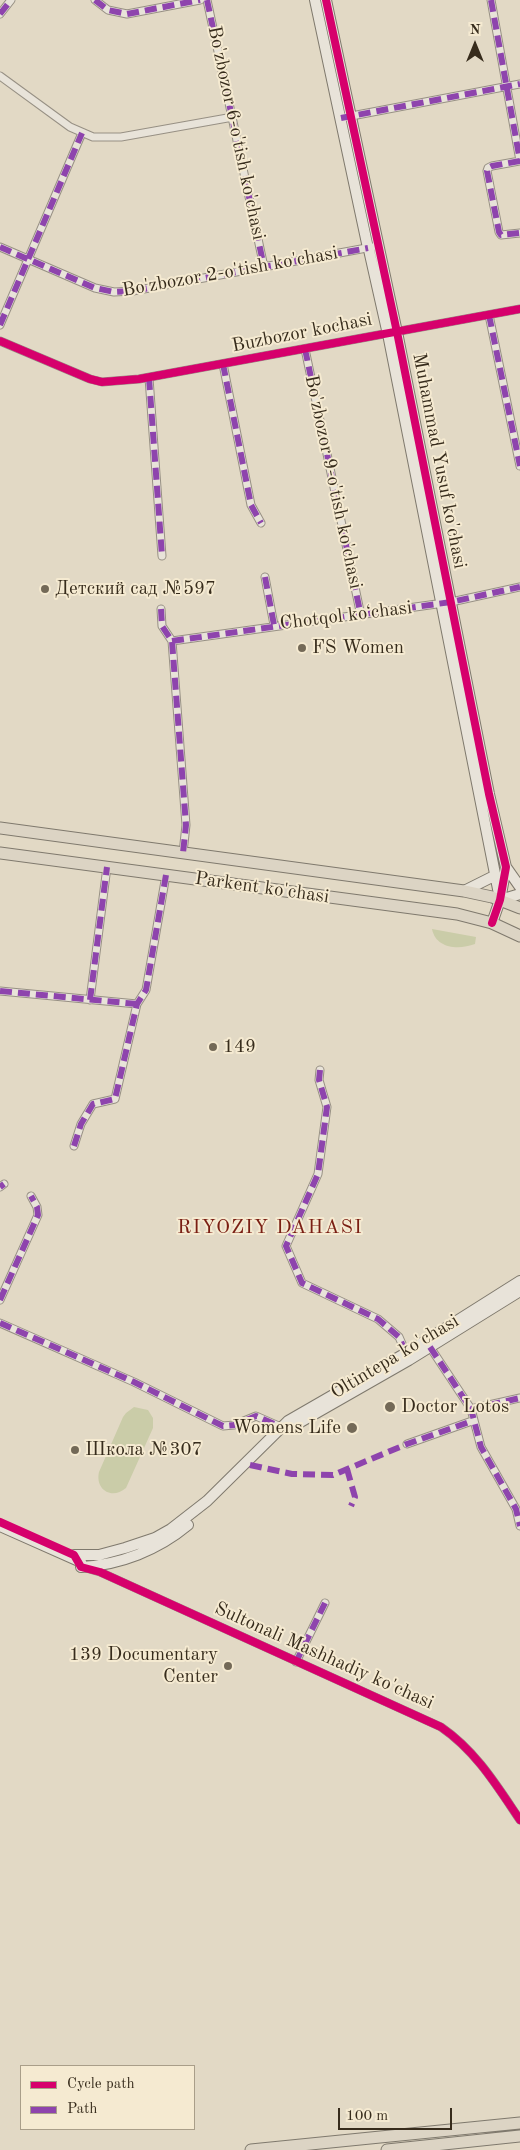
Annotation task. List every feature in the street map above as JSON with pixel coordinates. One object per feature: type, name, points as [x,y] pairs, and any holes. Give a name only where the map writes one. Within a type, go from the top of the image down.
[{"type":"main road","name":"Parkent ko'chasi","points":[[0,828],[464,891],[500,900],[520,908]]},
{"type":"main road","name":"Parkent ko'chasi","points":[[0,853],[457,914],[492,923],[520,936]]},
{"type":"main road","points":[[251,2150],[520,2123]]},
{"type":"main road","points":[[439,2131],[441,2144]]},
{"type":"main road","points":[[387,2150],[520,2136]]},
{"type":"street","points":[[0,14],[11,0]]},
{"type":"street","points":[[96,0],[108,10],[127,14],[200,0]]},
{"type":"street","name":"Bo'zbozor 6-o'tish ko'chasi","points":[[207,0],[264,267]]},
{"type":"street","name":"Muhammad Yusuf ko'chasi","points":[[315,0],[345,118],[392,333],[446,603],[487,786],[506,867],[520,887]]},
{"type":"street","name":"Muhammad Yusuf ko'chasi","points":[[326,0],[345,118]]},
{"type":"street","points":[[491,0],[520,161],[488,168],[487,171],[499,232],[504,236],[520,233]]},
{"type":"street","points":[[0,76],[58,119],[82,133],[99,138],[121,137],[233,117]]},
{"type":"street","points":[[345,118],[520,84]]},
{"type":"street","points":[[0,325],[82,133]]},
{"type":"street","name":"Bo'zbozor 2-o'tish ko'chasi","points":[[0,247],[95,288],[114,292],[133,291],[372,248]]},
{"type":"street","name":"Buzbozor kochasi","points":[[0,341],[96,381],[150,378],[520,309]]},
{"type":"street","points":[[488,315],[520,466]]},
{"type":"street","name":"Bo'zbozor 9-o'tish ko'chasi","points":[[305,349],[361,616]]},
{"type":"street","points":[[223,364],[251,505],[261,523]]},
{"type":"street","points":[[150,378],[162,556]]},
{"type":"street","points":[[266,577],[274,626]]},
{"type":"street","name":"Chotqol koʻchasi","points":[[172,641],[446,603],[520,587]]},
{"type":"street","name":"Muhammad Yusuf ko'chasi","points":[[446,603],[494,876],[500,900]]},
{"type":"street","points":[[161,608],[162,626],[172,641],[186,825],[183,853]]},
{"type":"street","points":[[90,1000],[106,867]]},
{"type":"street","name":"Muhammad Yusuf ko'chasi","points":[[492,923],[500,900],[506,867]]},
{"type":"street","points":[[74,1146],[81,1124],[93,1104],[115,1099],[137,1004],[146,990],[166,875]]},
{"type":"street","points":[[464,891],[494,876]]},
{"type":"street","points":[[500,900],[520,894]]},
{"type":"street","points":[[0,991],[137,1004]]},
{"type":"street","points":[[320,1070],[319,1080],[327,1107],[318,1174],[286,1246],[302,1283],[378,1319],[399,1337],[408,1356]]},
{"type":"street","points":[[0,1300],[38,1215],[37,1207],[31,1196]]},
{"type":"street","name":"Oltintepa ko'chasi","points":[[81,1567],[120,1560],[159,1545],[190,1523],[278,1432],[408,1356],[520,1281]]},
{"type":"street","name":"Oltintepa ko'chasi","points":[[408,1356],[430,1347],[520,1291]]},
{"type":"street","points":[[0,1323],[134,1382],[224,1426],[234,1425],[256,1416],[278,1432]]},
{"type":"street","points":[[430,1347],[471,1409],[472,1421],[481,1447],[516,1508],[520,1526]]},
{"type":"street","points":[[471,1409],[520,1398]]},
{"type":"street","points":[[407,1444],[472,1421]]},
{"type":"street","name":"Oltintepa ko'chasi","points":[[74,1555],[99,1554],[155,1538],[171,1529],[208,1501],[251,1460]]},
{"type":"street","points":[[0,1522],[74,1555],[81,1567]]},
{"type":"street","name":"Sultonali Mashhadiy ko'chasi","points":[[0,1526],[74,1560],[85,1562],[81,1567],[100,1572],[296,1662],[422,1717],[446,1731],[481,1764],[520,1820]]},
{"type":"street","points":[[296,1662],[325,1603]]},
{"type":"green space","points":[[432,929],[476,937],[475,944],[455,947],[443,944],[434,936]]},
{"type":"green space","points":[[134,1407],[148,1410],[153,1418],[153,1428],[126,1488],[110,1493],[102,1488],[98,1478],[99,1472],[123,1417]]},
{"type":"marked path","points":[[0,14],[11,0]]},
{"type":"marked path","points":[[95,0],[108,10],[127,14],[200,0]]},
{"type":"marked path","points":[[207,0],[264,267]]},
{"type":"marked path","points":[[491,0],[520,161]]},
{"type":"marked path","points":[[341,118],[520,84]]},
{"type":"marked path","points":[[0,325],[82,133]]},
{"type":"marked path","points":[[520,161],[492,166],[487,171],[499,232],[501,235],[520,233]]},
{"type":"marked path","points":[[0,247],[95,288],[114,292],[133,291],[368,248]]},
{"type":"marked path","points":[[489,315],[520,466]]},
{"type":"marked path","points":[[305,349],[361,616]]},
{"type":"marked path","points":[[223,364],[251,505],[261,523]]},
{"type":"marked path","points":[[149,378],[162,556]]},
{"type":"marked path","points":[[265,577],[274,625]]},
{"type":"marked path","points":[[172,641],[451,602],[520,587]]},
{"type":"marked path","points":[[161,609],[162,626],[172,641],[186,825],[183,853]]},
{"type":"marked path","points":[[90,1000],[107,867]]},
{"type":"marked path","points":[[74,1146],[81,1124],[93,1104],[115,1099],[137,1004],[146,990],[166,875]]},
{"type":"marked path","points":[[0,991],[137,1004]]},
{"type":"marked path","points":[[320,1070],[319,1080],[327,1107],[318,1174],[286,1246],[302,1283],[378,1319],[399,1337],[406,1353]]},
{"type":"marked path","points":[[0,1187],[4,1184]]},
{"type":"marked path","points":[[0,1300],[38,1215],[37,1207],[31,1196]]},
{"type":"marked path","points":[[0,1323],[134,1382],[223,1426],[234,1425],[256,1416],[281,1427]]},
{"type":"marked path","points":[[430,1347],[471,1409],[481,1447],[516,1509],[520,1526]]},
{"type":"marked path","points":[[471,1409],[520,1398]]},
{"type":"marked path","points":[[250,1465],[292,1474],[333,1475],[407,1444],[472,1421]]},
{"type":"marked path","points":[[347,1469],[355,1497],[351,1506]]},
{"type":"marked path","points":[[296,1662],[325,1603]]},
{"type":"cycle path","points":[[326,0],[398,337],[489,794],[506,867],[500,900],[492,923]]},
{"type":"cycle path","points":[[0,341],[90,379],[102,382],[139,379],[520,309]]},
{"type":"cycle path","points":[[0,1522],[74,1555],[81,1567],[100,1572],[441,1727],[454,1736],[475,1758],[520,1820]]},
{"type":"place","name":"Детский сад №597","points":[[45,589]]},
{"type":"place","name":"FS Women","points":[[302,648]]},
{"type":"place","name":"149","points":[[213,1047]]},
{"type":"place","name":"Doctor Lotos","points":[[390,1407]]},
{"type":"place","name":"Womens Life","points":[[352,1428]]},
{"type":"place","name":"Школа №307","points":[[75,1450]]},
{"type":"place","name":"139 Documentary Center","points":[[228,1666]]},
{"type":"district","name":"RIYOZIY DAHASI","points":[[270,1228]]}]
